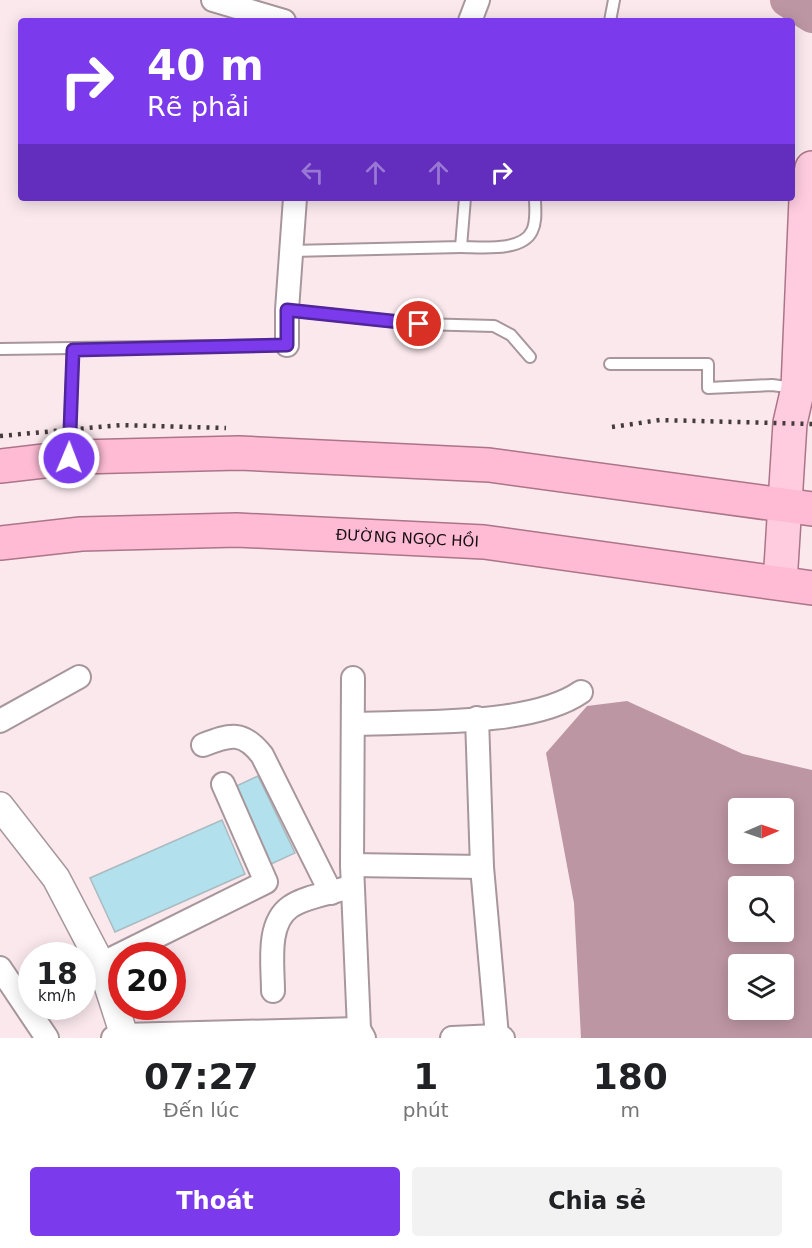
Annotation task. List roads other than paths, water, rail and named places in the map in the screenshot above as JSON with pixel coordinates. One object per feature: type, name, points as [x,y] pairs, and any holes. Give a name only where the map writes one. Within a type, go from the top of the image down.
[{"type":"highway","points":[[0,466],[69,458],[239,453],[489,465],[798,508]]},
{"type":"highway","name":"ĐƯỜNG NGỌC HỒI","points":[[0,543],[81,534],[237,530],[484,542],[812,588]]},
{"type":"main road","points":[[780,583],[798,508],[790,423],[805,389],[803,188]]},
{"type":"street","points":[[213,0],[274,18]]},
{"type":"street","points":[[471,18],[478,0]]},
{"type":"street","points":[[287,345],[287,310],[296,201]]},
{"type":"street","points":[[0,721],[79,677]]},
{"type":"street","points":[[0,806],[56,878],[101,964],[120,1037],[362,1034],[353,876],[353,678]]},
{"type":"street","points":[[353,724],[477,718],[548,709],[566,702],[581,692]]},
{"type":"street","points":[[452,1038],[500,1037],[482,867],[477,718]]},
{"type":"street","points":[[203,745],[243,737],[254,745],[262,755],[331,893]]},
{"type":"street","points":[[101,964],[266,882],[223,784]]},
{"type":"street","points":[[273,991],[274,932],[281,916],[291,906],[331,893],[353,876],[482,867]]},
{"type":"street","points":[[0,968],[47,1038]]},
{"type":"lane","points":[[611,18],[614,0]]},
{"type":"lane","points":[[461,247],[465,201]]},
{"type":"lane","points":[[291,251],[513,244],[524,240],[532,233],[535,222],[535,201]]},
{"type":"lane","points":[[287,310],[419,324],[494,326],[511,335],[530,357]]},
{"type":"lane","points":[[0,350],[287,345]]},
{"type":"lane","points":[[69,458],[73,350]]},
{"type":"lane","points":[[610,364],[708,364],[708,388],[772,385],[805,389]]},
{"type":"waterway","points":[[787,0],[812,16]]},
{"type":"railway","points":[[612,427],[660,420],[812,424]]},
{"type":"railway","points":[[0,436],[121,425],[226,428]]}]
